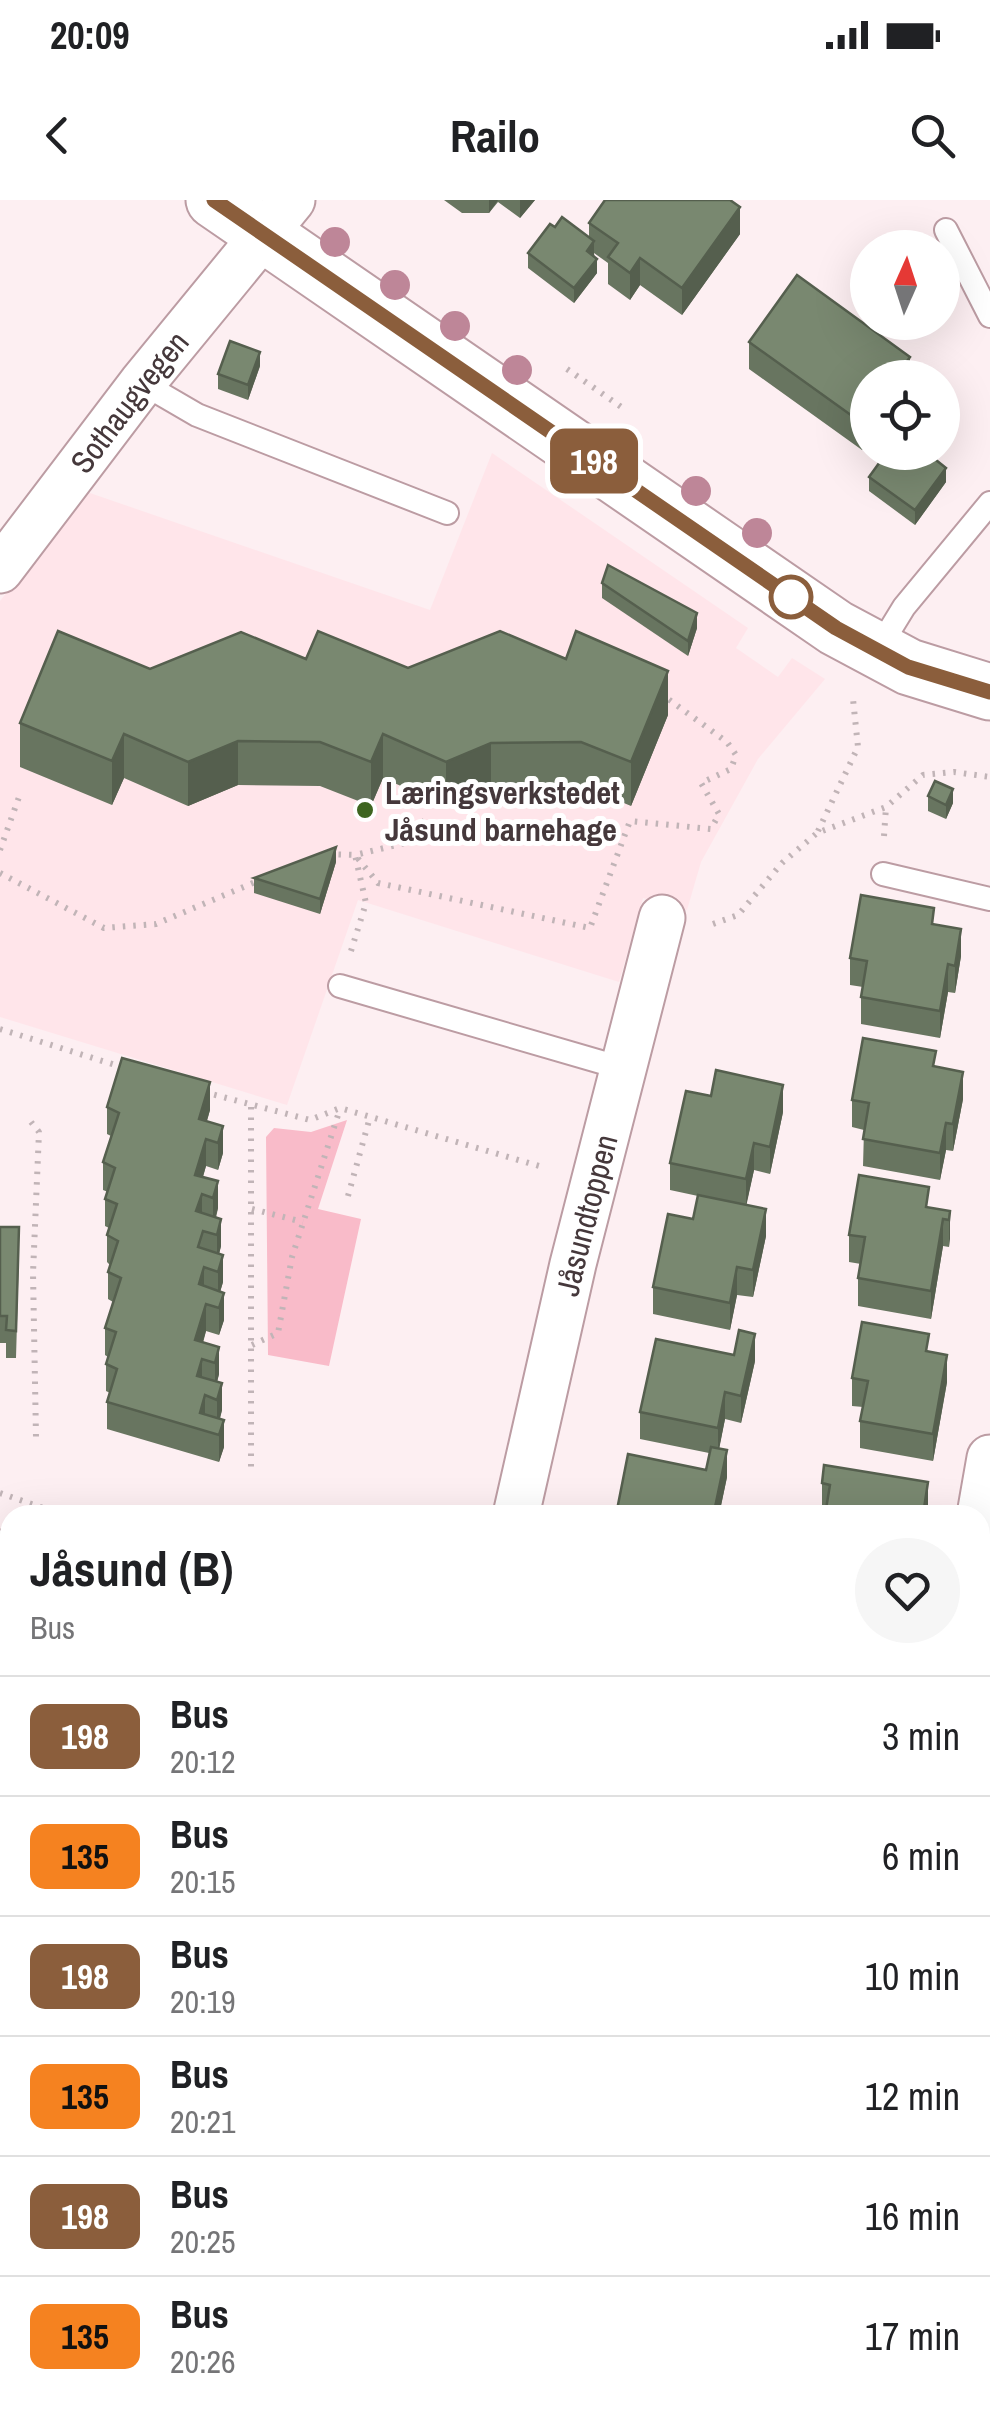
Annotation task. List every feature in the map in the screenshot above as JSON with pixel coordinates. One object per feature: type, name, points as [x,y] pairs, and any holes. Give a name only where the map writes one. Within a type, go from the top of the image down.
[{"type":"main road","points":[[214,200],[277,217],[825,620],[866,667],[908,667],[990,692]]},
{"type":"street","name":"Sothaugvegen","points":[[0,570],[142,383],[277,217]]},
{"type":"street","name":"Jåsundtoppen","points":[[518,1505],[662,918]]},
{"type":"street","points":[[982,1505],[990,1458]]},
{"type":"lane","points":[[960,257],[990,316]]},
{"type":"lane","points":[[142,383],[197,416],[446,513]]},
{"type":"lane","points":[[866,667],[904,607],[990,504]]},
{"type":"lane","points":[[884,874],[990,899]]},
{"type":"lane","points":[[340,986],[626,1069]]},
{"type":"path","points":[[817,833],[858,748],[852,712],[866,667]]},
{"type":"path","points":[[355,855],[378,884],[590,928],[630,821],[711,829],[719,814],[701,782],[730,769],[736,755],[727,742],[664,696]]},
{"type":"path","points":[[662,918],[717,925],[738,915],[782,863],[817,833],[886,807],[924,775],[954,772],[990,777]]},
{"type":"path","points":[[0,850],[19,796]]},
{"type":"path","points":[[317,858],[333,852],[355,855],[404,844],[425,820]]},
{"type":"path","points":[[340,986],[366,903],[355,855]]},
{"type":"path","points":[[0,872],[104,928],[156,924],[267,877]]},
{"type":"path","points":[[0,1028],[127,1068]]},
{"type":"path","points":[[198,1090],[310,1120],[340,1108],[596,1182]]},
{"type":"path","points":[[251,1107],[251,1471]]},
{"type":"path","points":[[252,1345],[278,1333],[303,1222],[340,1108]]},
{"type":"path","points":[[348,1196],[370,1117]]},
{"type":"path","points":[[31,1122],[39,1132],[33,1273],[36,1438]]},
{"type":"path","points":[[252,1209],[303,1222]]},
{"type":"path","points":[[0,1493],[34,1505]]},
{"type":"shaded area","name":"Læringsverkstedet Jåsund barnehage","points":[[492,453],[748,628],[736,648],[778,677],[792,658],[825,679],[758,759],[701,862],[687,910],[643,898],[619,982],[358,900],[287,1105],[0,1017],[0,601],[87,492],[430,610]]},
{"type":"shaded area","points":[[347,1120],[318,1209],[361,1219],[329,1366],[268,1355],[266,1137],[274,1128],[311,1132]]},
{"type":"building","points":[[605,200],[730,200],[740,207],[682,288],[640,258],[630,273],[608,257],[618,243],[589,223]]},
{"type":"building","points":[[562,217],[594,241],[587,251],[597,259],[574,288],[528,253],[550,224],[555,227]]},
{"type":"building","points":[[797,275],[850,313],[850,340],[887,340],[910,357],[850,360],[850,414],[749,342]]},
{"type":"building","points":[[230,341],[260,352],[248,385],[218,374]]},
{"type":"building","points":[[874,470],[945,470],[915,510],[869,477]]},
{"type":"building","points":[[608,565],[697,613],[688,641],[602,583]]},
{"type":"building","points":[[58,631],[150,669],[241,632],[306,659],[318,631],[408,668],[500,631],[566,659],[576,631],[668,671],[631,762],[581,742],[491,743],[446,762],[383,734],[371,762],[320,742],[238,741],[188,762],[124,734],[112,761],[20,723]]},
{"type":"building","points":[[935,781],[953,789],[946,805],[928,796]]},
{"type":"building","points":[[336,847],[320,899],[254,878]]},
{"type":"building","points":[[861,895],[934,908],[932,924],[961,929],[955,966],[948,964],[940,1011],[861,997],[867,961],[850,958]]},
{"type":"building","points":[[863,1038],[936,1051],[933,1066],[963,1072],[953,1124],[946,1123],[940,1153],[863,1139],[869,1103],[852,1100]]},
{"type":"building","points":[[122,1058],[210,1082],[199,1119],[223,1126],[218,1143],[206,1139],[195,1175],[218,1181],[213,1198],[202,1194],[196,1211],[221,1219],[217,1235],[203,1231],[198,1247],[223,1255],[218,1272],[204,1267],[199,1284],[224,1293],[219,1308],[206,1304],[195,1340],[219,1347],[215,1363],[202,1359],[197,1376],[222,1383],[217,1400],[205,1395],[200,1413],[224,1420],[219,1435],[107,1402],[117,1369],[106,1364],[116,1332],[105,1328],[121,1278],[108,1272],[118,1241],[107,1235],[117,1204],[105,1199],[115,1168],[103,1162],[119,1113],[107,1107]]},
{"type":"building","points":[[716,1070],[783,1085],[770,1147],[754,1143],[746,1179],[670,1163],[686,1091],[711,1096]]},
{"type":"building","points":[[859,1175],[929,1187],[926,1207],[950,1211],[949,1220],[943,1219],[931,1291],[858,1278],[865,1237],[849,1235]]},
{"type":"building","points":[[698,1195],[766,1209],[753,1270],[737,1267],[730,1303],[653,1287],[668,1214],[693,1219]]},
{"type":"building","points":[[0,1227],[19,1227],[16,1331],[6,1330],[7,1316],[0,1316]]},
{"type":"building","points":[[862,1322],[929,1334],[926,1351],[947,1355],[933,1434],[860,1421],[868,1381],[852,1378]]},
{"type":"building","points":[[739,1330],[755,1334],[741,1396],[725,1392],[718,1428],[640,1412],[656,1339],[734,1355]]},
{"type":"building","points":[[711,1447],[727,1450],[715,1505],[618,1505],[628,1454],[706,1470]]},
{"type":"building","points":[[824,1465],[928,1482],[925,1505],[827,1505],[830,1485],[822,1483]]},
{"type":"bus line","name":"198","points":[[214,200],[836,628],[908,667],[990,692]]},
{"type":"place","name":"Læringsverkstedet Jåsund barnehage","points":[[365,810]]}]
